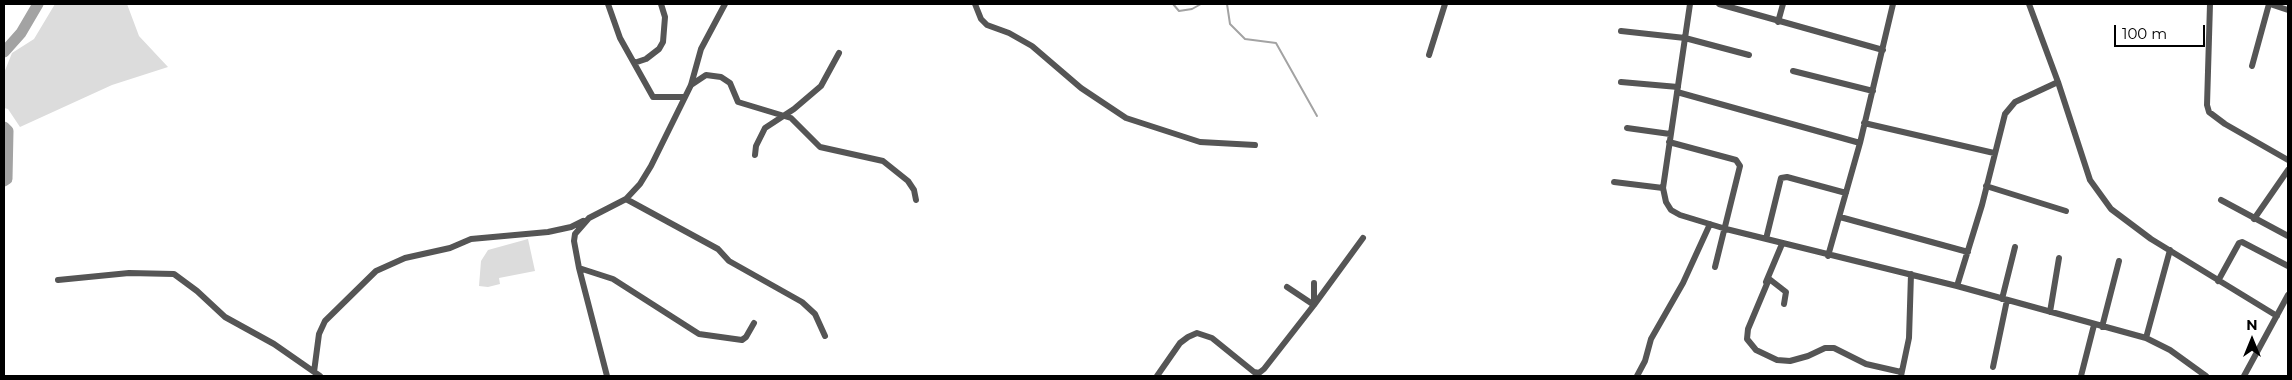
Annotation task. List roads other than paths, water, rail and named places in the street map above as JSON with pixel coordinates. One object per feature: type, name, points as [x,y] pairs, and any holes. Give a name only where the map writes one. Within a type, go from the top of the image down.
[{"type":"street","points":[[608,4],[616,29],[653,97],[685,97]]},
{"type":"street","points":[[634,63],[646,59],[659,50],[663,42],[665,24],[661,4]]},
{"type":"street","points":[[317,374],[319,334],[325,321],[376,272],[405,258],[450,248],[471,239],[548,232],[571,227],[626,199],[640,184],[651,166],[691,85],[701,49],[725,4]]},
{"type":"street","points":[[975,4],[981,19],[987,25],[1009,33],[1032,46],[1093,97],[1132,121],[1200,142],[1255,145]]},
{"type":"street","points":[[1429,55],[1445,4]]},
{"type":"street","points":[[1690,4],[1663,188],[1666,202],[1671,210],[1680,215],[1726,229],[1828,256],[1911,274],[2146,338],[2170,350],[2206,376]]},
{"type":"street","points":[[1719,4],[1882,50]]},
{"type":"street","points":[[1778,22],[1783,4]]},
{"type":"street","points":[[1828,256],[1860,143],[1893,4]]},
{"type":"street","points":[[2029,4],[2058,82],[2090,180],[2111,209],[2151,239],[2277,316]]},
{"type":"street","points":[[2210,4],[2207,104],[2209,112],[2225,124],[2288,160]]},
{"type":"street","points":[[2252,66],[2270,4],[2288,10]]},
{"type":"street","points":[[1621,31],[1685,38],[1750,55]]},
{"type":"street","points":[[755,156],[756,146],[765,128],[794,109],[821,86],[839,53]]},
{"type":"street","points":[[1793,71],[1873,91]]},
{"type":"street","points":[[691,85],[706,75],[716,75],[730,83],[738,102],[784,115],[797,122],[820,147],[883,161],[912,185],[916,200]]},
{"type":"street","points":[[1621,82],[1677,89],[1860,143]]},
{"type":"street","points":[[1957,286],[2005,114],[2016,102],[2058,82]]},
{"type":"street","points":[[1864,123],[1994,154]]},
{"type":"street","points":[[1627,128],[1670,134]]},
{"type":"street","points":[[1669,142],[1739,162],[1740,166],[1726,229],[1715,267]]},
{"type":"street","points":[[2254,219],[2288,170]]},
{"type":"street","points":[[1766,239],[1781,178],[1787,177],[1846,193]]},
{"type":"street","points":[[1614,182],[1663,188]]},
{"type":"street","points":[[1986,186],[2066,211]]},
{"type":"street","points":[[626,199],[718,248],[729,261],[802,302],[815,314],[825,336]]},
{"type":"street","points":[[2221,200],[2288,236]]},
{"type":"street","points":[[1840,217],[1968,252]]},
{"type":"street","points":[[589,218],[575,234],[574,242],[598,347],[607,376]]},
{"type":"street","points":[[1637,376],[1645,361],[1651,339],[1683,283],[1710,224]]},
{"type":"street","points":[[1157,376],[1180,343],[1198,333],[1212,338],[1254,372],[1258,373],[1264,369],[1363,238]]},
{"type":"street","points":[[2218,281],[2239,244],[2242,242],[2288,266]]},
{"type":"street","points":[[1782,244],[1748,329],[1747,339],[1756,350],[1777,360],[1790,361],[1808,356],[1825,348],[1834,348],[1866,364],[1901,374],[1909,338],[1911,274]]},
{"type":"street","points":[[1993,367],[2016,247]]},
{"type":"street","points":[[2146,338],[2170,250]]},
{"type":"street","points":[[2050,312],[2059,258]]},
{"type":"street","points":[[2102,327],[2119,261]]},
{"type":"street","points":[[579,268],[613,279],[699,334],[742,340],[754,323]]},
{"type":"street","points":[[58,280],[129,273],[174,274],[197,291],[225,317],[268,340],[317,374]]},
{"type":"street","points":[[1764,285],[1769,278]]},
{"type":"street","points":[[1769,278],[1786,292],[1784,304]]},
{"type":"street","points":[[1314,283],[1314,305]]},
{"type":"street","points":[[1287,287],[1314,305]]},
{"type":"street","points":[[2244,376],[2288,295]]},
{"type":"street","points":[[2081,376],[2094,325]]},
{"type":"waterway","points":[[4,52],[21,33],[38,4]]},
{"type":"waterway","points":[[1173,4],[1179,11],[1192,9],[1201,4]]},
{"type":"waterway","points":[[1227,4],[1230,24],[1245,39],[1276,43],[1317,116]]},
{"type":"waterway","points":[[4,127],[8,131],[7,179],[4,181]]}]
